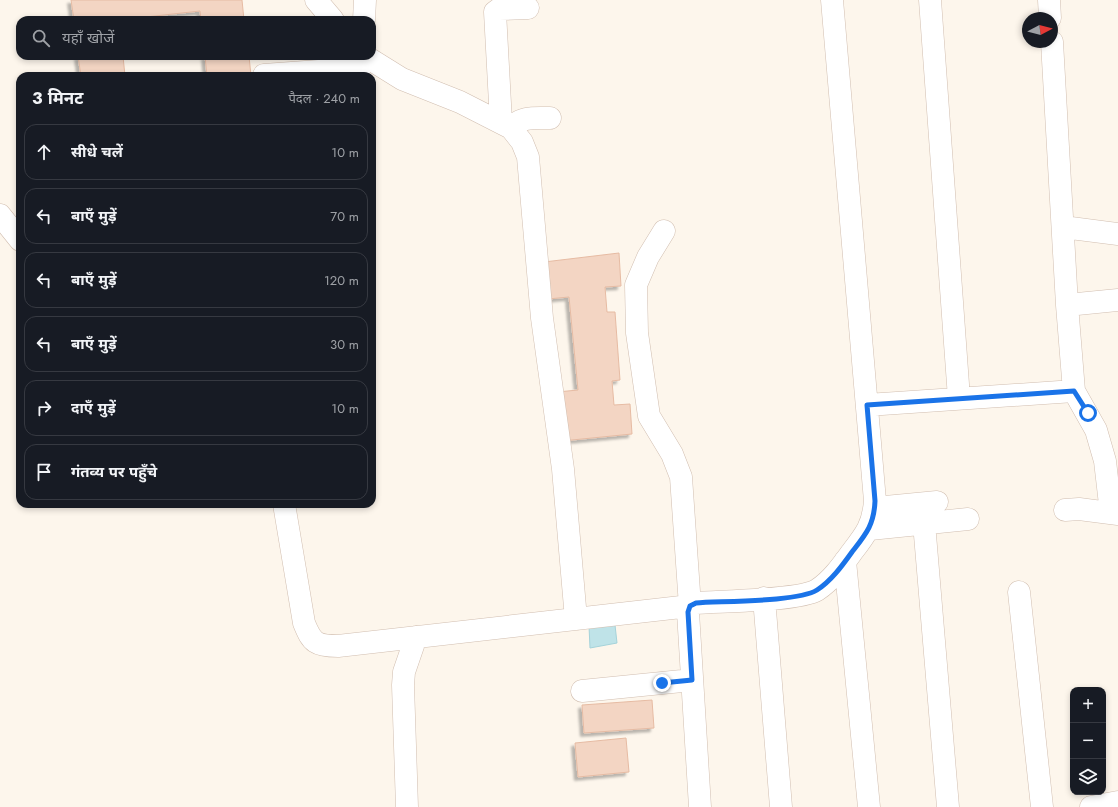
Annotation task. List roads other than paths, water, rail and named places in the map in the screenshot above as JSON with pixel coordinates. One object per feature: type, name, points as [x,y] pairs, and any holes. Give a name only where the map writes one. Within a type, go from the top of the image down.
[{"type":"street","points":[[316,0],[330,16]]},
{"type":"street","points":[[364,16],[365,0]]},
{"type":"street","points":[[285,508],[304,623],[310,638],[323,646],[690,606],[696,603],[795,596],[815,591],[825,584],[845,562],[870,529],[875,508],[832,0]]},
{"type":"street","points":[[930,0],[959,398]]},
{"type":"street","points":[[1049,0],[1050,12]]},
{"type":"street","points":[[506,125],[495,12],[500,9],[528,8]]},
{"type":"street","points":[[1052,48],[1067,305],[1074,391],[1096,430],[1105,461],[1115,514],[1065,510]]},
{"type":"street","points":[[290,72],[361,64],[460,102],[506,125],[522,142],[528,157],[542,310],[563,469],[576,619]]},
{"type":"street","points":[[506,125],[523,119],[550,118]]},
{"type":"street","points":[[0,215],[16,235]]},
{"type":"street","points":[[1063,227],[1118,234]]},
{"type":"street","points":[[664,231],[648,257],[636,285],[637,333],[649,416],[672,454],[681,477],[690,606],[688,612],[700,807]]},
{"type":"street","points":[[1067,305],[1118,300]]},
{"type":"street","points":[[867,405],[1074,391]]},
{"type":"street","points":[[875,508],[937,502]]},
{"type":"street","points":[[870,529],[968,519]]},
{"type":"street","points":[[924,523],[948,807]]},
{"type":"street","points":[[845,562],[869,807]]},
{"type":"street","points":[[1019,592],[1042,807]]},
{"type":"street","points":[[764,598],[781,807]]},
{"type":"street","points":[[408,807],[403,685],[404,672],[416,637]]},
{"type":"street","points":[[582,691],[692,680]]},
{"type":"street","points":[[1091,807],[1118,802]]},
{"type":"water","points":[[615,625],[617,643],[590,648],[589,626]]}]
